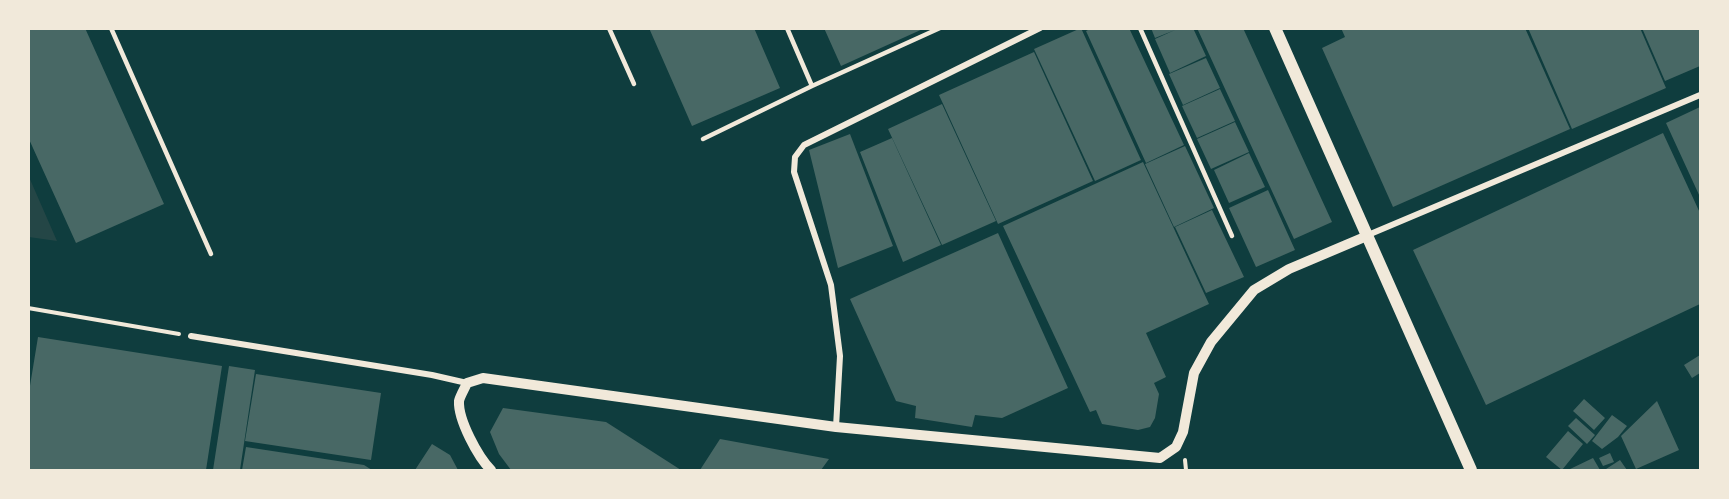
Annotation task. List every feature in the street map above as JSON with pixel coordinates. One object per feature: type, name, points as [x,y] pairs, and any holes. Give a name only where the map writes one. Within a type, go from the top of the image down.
[{"type":"main road","points":[[1275,28],[1471,471]]},
{"type":"street","points":[[836,427],[840,356],[831,285],[794,172],[795,157],[804,145],[1040,28]]},
{"type":"street","points":[[191,336],[432,375],[467,383],[483,378],[836,427],[1160,458],[1176,447],[1183,432],[1194,373],[1211,342],[1254,290],[1288,268],[1701,95]]},
{"type":"street","points":[[467,383],[459,401],[466,431],[491,471]]},
{"type":"lane","points":[[111,28],[211,254]]},
{"type":"lane","points":[[609,28],[634,84]]},
{"type":"lane","points":[[787,28],[812,86]]},
{"type":"lane","points":[[703,139],[940,28]]},
{"type":"lane","points":[[1140,28],[1232,236]]},
{"type":"path","points":[[28,308],[191,336]]},
{"type":"shaded area","points":[[29,177],[57,241],[29,237]]},
{"type":"building","points":[[28,28],[85,28],[164,204],[76,243],[28,137]]},
{"type":"building","points":[[649,28],[754,28],[780,88],[692,126]]},
{"type":"building","points":[[824,28],[925,28],[841,66]]},
{"type":"building","points":[[1081,28],[1141,160],[1095,181],[1034,49]]},
{"type":"building","points":[[1092,28],[1129,28],[1184,145],[1146,163],[1086,31]]},
{"type":"building","points":[[1151,28],[1193,28],[1206,56],[1170,73],[1155,39],[1175,30],[1155,38]]},
{"type":"building","points":[[1197,28],[1243,28],[1332,222],[1294,239]]},
{"type":"building","points":[[1341,28],[1525,28],[1570,129],[1393,207],[1322,48],[1345,37]]},
{"type":"building","points":[[1528,28],[1640,28],[1666,88],[1572,129]]},
{"type":"building","points":[[1642,28],[1700,28],[1700,66],[1665,81]]},
{"type":"building","points":[[1034,52],[1093,181],[998,224],[939,95]]},
{"type":"building","points":[[1206,58],[1220,88],[1183,105],[1169,74]]},
{"type":"building","points":[[1220,89],[1235,121],[1197,138],[1182,106]]},
{"type":"building","points":[[942,104],[996,221],[942,245],[888,129]]},
{"type":"building","points":[[1700,107],[1700,197],[1666,123]]},
{"type":"building","points":[[1235,122],[1249,152],[1211,169],[1197,139]]},
{"type":"building","points":[[1663,133],[1700,213],[1700,304],[1486,405],[1413,250]]},
{"type":"building","points":[[850,134],[893,246],[838,268],[809,150]]},
{"type":"building","points":[[892,138],[941,245],[903,262],[860,152]]},
{"type":"building","points":[[1185,146],[1214,208],[1174,227],[1145,164]]},
{"type":"building","points":[[1249,153],[1265,187],[1229,203],[1214,170]]},
{"type":"building","points":[[1143,162],[1209,304],[1146,333],[1166,377],[1154,383],[1159,394],[1155,418],[1150,427],[1138,430],[1102,424],[1096,410],[1090,412],[1003,226]]},
{"type":"building","points":[[1268,190],[1295,250],[1256,267],[1229,208]]},
{"type":"building","points":[[1212,210],[1244,277],[1206,293],[1175,227]]},
{"type":"building","points":[[998,233],[1068,388],[1002,418],[975,415],[972,427],[915,418],[916,406],[896,401],[850,299]]},
{"type":"building","points":[[38,337],[222,366],[206,470],[28,470],[28,398]]},
{"type":"building","points":[[1700,355],[1700,373],[1692,378],[1684,365]]},
{"type":"building","points":[[229,366],[255,370],[240,470],[213,470]]},
{"type":"building","points":[[256,374],[381,393],[371,460],[245,441]]},
{"type":"building","points":[[1584,399],[1605,418],[1594,430],[1573,411]]},
{"type":"building","points":[[1657,401],[1679,450],[1636,469],[1621,436]]},
{"type":"building","points":[[503,408],[606,422],[681,470],[511,470],[499,454],[490,432]]},
{"type":"building","points":[[1612,415],[1627,426],[1618,437],[1602,449],[1592,441]]},
{"type":"building","points":[[1576,418],[1595,435],[1587,444],[1568,426]]},
{"type":"building","points":[[1568,431],[1583,444],[1562,470],[1546,457]]},
{"type":"building","points":[[720,439],[829,459],[821,470],[700,470]]},
{"type":"building","points":[[432,444],[450,455],[458,470],[415,470]]},
{"type":"building","points":[[246,447],[364,465],[372,470],[242,470]]},
{"type":"building","points":[[1610,453],[1614,462],[1603,466],[1599,458]]},
{"type":"building","points":[[1593,458],[1600,470],[1568,470]]},
{"type":"building","points":[[1620,460],[1627,470],[1606,469]]}]
